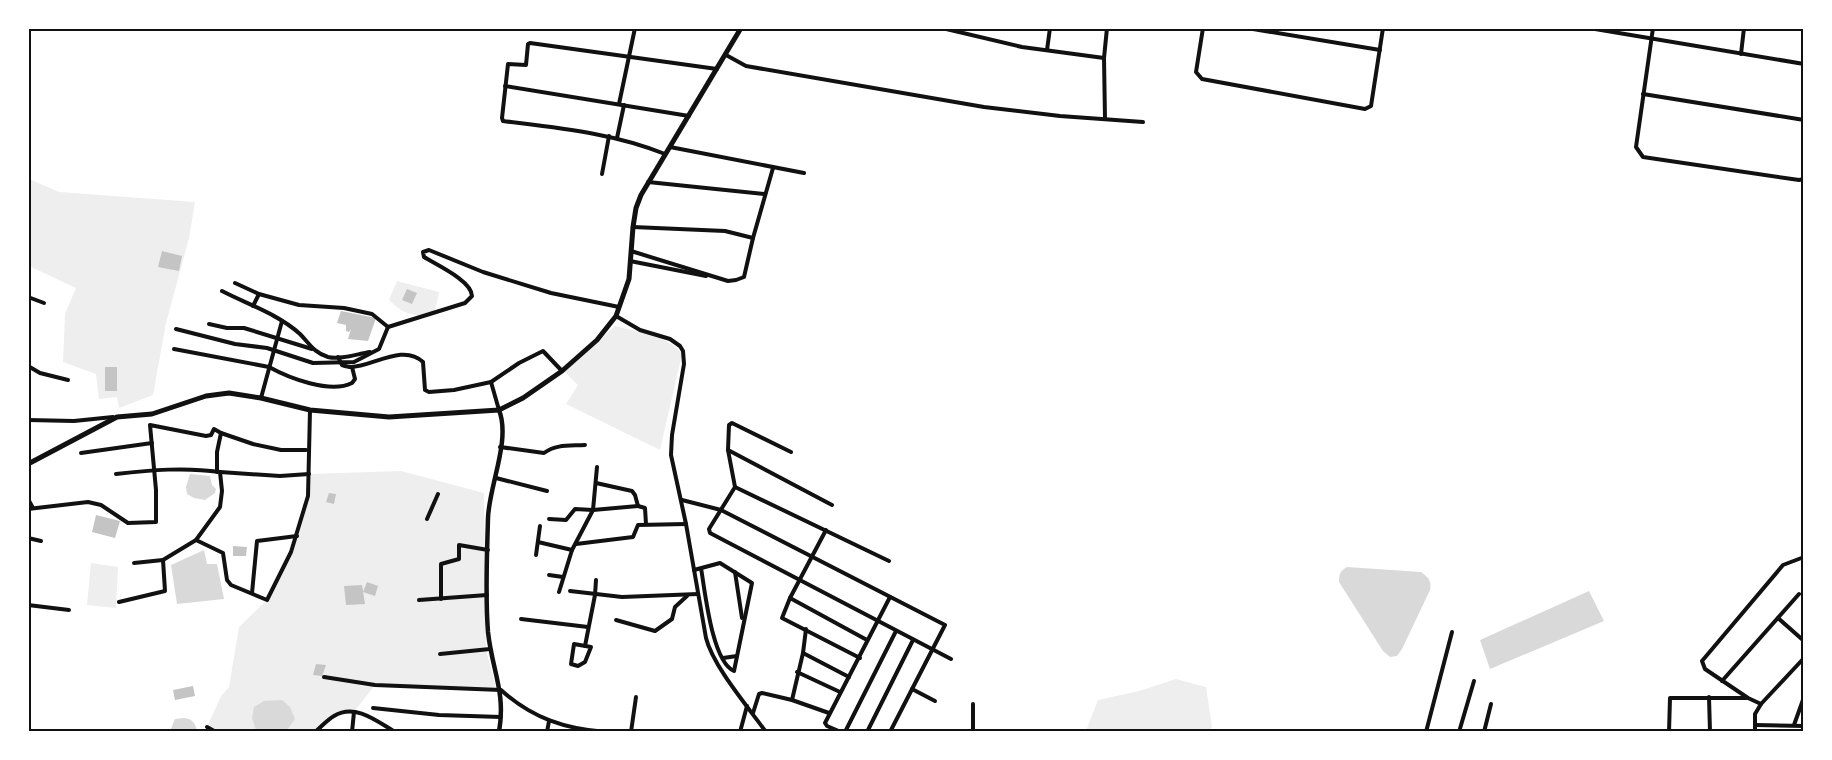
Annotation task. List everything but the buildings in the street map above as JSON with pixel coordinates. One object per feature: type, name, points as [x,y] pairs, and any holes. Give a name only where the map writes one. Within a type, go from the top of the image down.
[{"type":"main road","points":[[28,465],[117,417],[152,414],[206,396],[229,393],[310,410],[389,417],[499,410],[523,398],[562,370],[597,340],[616,316],[629,279],[636,208],[648,182],[690,117],[741,28]]},
{"type":"street","points":[[617,138],[635,28]]},
{"type":"street","points":[[942,28],[1017,46],[1104,58]]},
{"type":"street","points":[[1047,50],[1050,28]]},
{"type":"street","points":[[1105,119],[1104,58],[1107,28]]},
{"type":"street","points":[[1203,28],[1196,72],[1202,79],[1365,109],[1371,106],[1383,28]]},
{"type":"street","points":[[1246,28],[1380,50]]},
{"type":"street","points":[[1589,28],[1803,64]]},
{"type":"street","points":[[1653,28],[1635,147],[1643,157],[1803,179]]},
{"type":"street","points":[[1741,54],[1744,28]]},
{"type":"street","points":[[665,154],[609,136],[503,121],[508,65],[526,65],[530,43],[718,69]]},
{"type":"street","points":[[726,56],[746,66],[984,107],[1060,116],[1143,122]]},
{"type":"street","points":[[505,86],[690,117]]},
{"type":"street","points":[[1643,94],[1803,120]]},
{"type":"street","points":[[602,174],[609,136]]},
{"type":"street","points":[[670,147],[804,173]]},
{"type":"street","points":[[630,261],[728,281],[744,277],[773,168]]},
{"type":"street","points":[[648,182],[765,194]]},
{"type":"street","points":[[633,227],[725,231],[753,238]]},
{"type":"street","points":[[388,327],[470,300],[472,290],[466,283],[424,257],[423,252],[429,250],[483,272],[551,293],[619,307]]},
{"type":"street","points":[[631,251],[728,281]]},
{"type":"street","points":[[236,283],[259,294],[299,305],[344,308],[372,314],[388,327]]},
{"type":"street","points":[[222,291],[282,321],[299,333],[312,349]]},
{"type":"street","points":[[253,306],[259,294]]},
{"type":"street","points":[[28,297],[44,303]]},
{"type":"street","points":[[616,316],[640,330],[670,339],[683,351],[684,364],[672,435],[671,455],[709,646],[766,732]]},
{"type":"street","points":[[261,398],[282,321]]},
{"type":"street","points":[[209,324],[227,328],[244,328],[312,349],[328,357],[376,351]]},
{"type":"street","points":[[176,329],[236,344],[274,350],[308,363],[340,363],[354,362],[376,351],[382,345],[388,327]]},
{"type":"street","points":[[174,349],[269,367],[281,374],[331,388],[340,388],[352,383],[355,379],[352,367]]},
{"type":"street","points":[[340,363],[352,367],[386,357],[418,358],[423,362],[425,390],[429,392],[454,390],[491,382],[519,363],[543,351],[562,370]]},
{"type":"street","points":[[338,357],[340,363]]},
{"type":"street","points":[[28,366],[40,373],[68,380]]},
{"type":"street","points":[[491,382],[502,418],[501,447],[488,511],[487,596],[490,649],[501,690],[502,717],[499,732]]},
{"type":"street","points":[[196,540],[223,554],[227,580],[231,585],[267,600],[297,536],[308,496],[310,410]]},
{"type":"street","points":[[28,420],[74,421],[117,417]]},
{"type":"street","points":[[791,452],[732,423],[729,425],[728,450],[735,487],[709,529],[710,532],[951,659]]},
{"type":"street","points":[[28,499],[31,508],[87,502],[101,505],[128,523],[156,522],[150,425],[206,436],[211,435],[214,429],[252,444],[281,450],[306,450]]},
{"type":"street","points":[[134,563],[163,560],[196,540],[221,504],[218,452],[221,433]]},
{"type":"street","points":[[81,453],[152,443]]},
{"type":"street","points":[[501,447],[544,453],[552,447],[585,445]]},
{"type":"street","points":[[728,450],[832,505]]},
{"type":"street","points":[[559,592],[572,550],[593,510],[597,467]]},
{"type":"street","points":[[116,474],[186,469],[280,476],[309,474]]},
{"type":"street","points":[[496,478],[547,491]]},
{"type":"street","points":[[596,483],[632,492],[638,506]]},
{"type":"street","points":[[735,487],[889,561]]},
{"type":"street","points":[[427,519],[438,494]]},
{"type":"street","points":[[681,501],[721,510],[945,626],[890,732]]},
{"type":"street","points":[[549,519],[566,520],[575,509],[593,510],[638,506],[645,507],[646,524]]},
{"type":"street","points":[[576,544],[632,538],[636,534],[637,525],[686,524]]},
{"type":"street","points":[[536,555],[540,526]]},
{"type":"street","points":[[826,530],[782,618],[860,658]]},
{"type":"street","points":[[252,593],[257,541],[297,536]]},
{"type":"street","points":[[28,538],[41,541]]},
{"type":"street","points":[[538,542],[572,550]]},
{"type":"street","points":[[441,599],[441,564],[459,559],[459,546],[488,550]]},
{"type":"street","points":[[1761,704],[1748,698],[1705,669],[1703,658],[1783,565],[1803,557]]},
{"type":"street","points":[[119,602],[165,591],[163,560]]},
{"type":"street","points":[[694,570],[718,563],[752,583],[733,671],[717,648],[712,632],[701,568]]},
{"type":"street","points":[[735,572],[743,622]]},
{"type":"street","points":[[549,575],[563,577]]},
{"type":"street","points":[[585,646],[596,580]]},
{"type":"street","points":[[570,591],[622,597],[698,594]]},
{"type":"street","points":[[1722,681],[1799,594]]},
{"type":"street","points":[[616,621],[655,631],[672,619],[675,607],[688,595]]},
{"type":"street","points":[[419,600],[487,596]]},
{"type":"street","points":[[841,732],[826,725],[829,713],[860,658],[890,597]]},
{"type":"street","points":[[790,598],[867,640]]},
{"type":"street","points":[[28,604],[69,610]]},
{"type":"street","points":[[1778,618],[1803,641]]},
{"type":"street","points":[[521,619],[588,627]]},
{"type":"street","points":[[792,700],[806,629]]},
{"type":"street","points":[[846,732],[896,631]]},
{"type":"street","points":[[1426,732],[1452,632]]},
{"type":"street","points":[[867,732],[913,640]]},
{"type":"street","points":[[574,644],[585,646],[591,647],[585,662],[578,666],[571,664],[574,644]]},
{"type":"street","points":[[440,654],[490,649]]},
{"type":"street","points":[[803,653],[849,677]]},
{"type":"street","points":[[723,658],[737,656]]},
{"type":"street","points":[[1755,732],[1755,714],[1761,704],[1803,658]]},
{"type":"street","points":[[797,672],[840,692]]},
{"type":"street","points":[[324,677],[375,685],[501,690],[514,701],[549,721],[606,732]]},
{"type":"street","points":[[1459,732],[1474,681]]},
{"type":"street","points":[[912,689],[935,701]]},
{"type":"street","points":[[753,714],[760,693],[792,700],[829,713]]},
{"type":"street","points":[[631,732],[636,697]]},
{"type":"street","points":[[1709,697],[1710,732]]},
{"type":"street","points":[[1794,725],[1803,697]]},
{"type":"street","points":[[1669,732],[1669,699],[1748,698]]},
{"type":"street","points":[[973,704],[974,732]]},
{"type":"street","points":[[1484,732],[1491,704]]},
{"type":"street","points":[[740,732],[747,706]]},
{"type":"street","points":[[373,708],[439,715],[502,717]]},
{"type":"street","points":[[352,732],[354,712]]},
{"type":"street","points":[[315,732],[333,716],[354,712],[377,720],[395,732]]},
{"type":"street","points":[[547,732],[549,721]]},
{"type":"street","points":[[1755,725],[1803,726]]},
{"type":"street","points":[[205,730],[216,732]]},
{"type":"shaded area","points":[[29,179],[59,192],[195,202],[189,238],[166,323],[153,395],[119,408],[117,397],[99,399],[96,374],[63,362],[65,314],[76,288],[29,266]]},
{"type":"shaded area","points":[[397,281],[439,292],[434,315],[410,314],[389,300]]},
{"type":"shaded area","points":[[615,326],[660,338],[682,354],[660,450],[566,404],[578,385],[565,372]]},
{"type":"shaded area","points":[[401,471],[484,493],[486,650],[496,688],[375,685],[354,712],[341,713],[315,731],[216,732],[207,727],[221,696],[229,687],[239,627],[267,600],[291,552],[308,496],[309,474]]},
{"type":"shaded area","points":[[190,474],[210,476],[212,485],[216,489],[215,493],[205,500],[187,494],[186,487]]},
{"type":"shaded area","points":[[204,550],[207,564],[217,564],[224,599],[177,604],[171,565]]},
{"type":"shaded area","points":[[91,563],[118,567],[116,608],[87,605]]},
{"type":"shaded area","points":[[1347,567],[1421,572],[1429,580],[1430,590],[1397,656],[1390,657],[1383,651],[1339,582],[1340,573]]},
{"type":"shaded area","points":[[1589,591],[1604,621],[1490,669],[1480,640]]},
{"type":"shaded area","points":[[1176,679],[1206,687],[1212,727],[1209,731],[1086,731],[1098,700],[1139,691]]},
{"type":"shaded area","points":[[282,700],[290,707],[295,719],[287,730],[256,730],[252,718],[254,707],[264,701]]},
{"type":"shaded area","points":[[184,718],[193,722],[197,731],[170,731],[175,719]]}]
